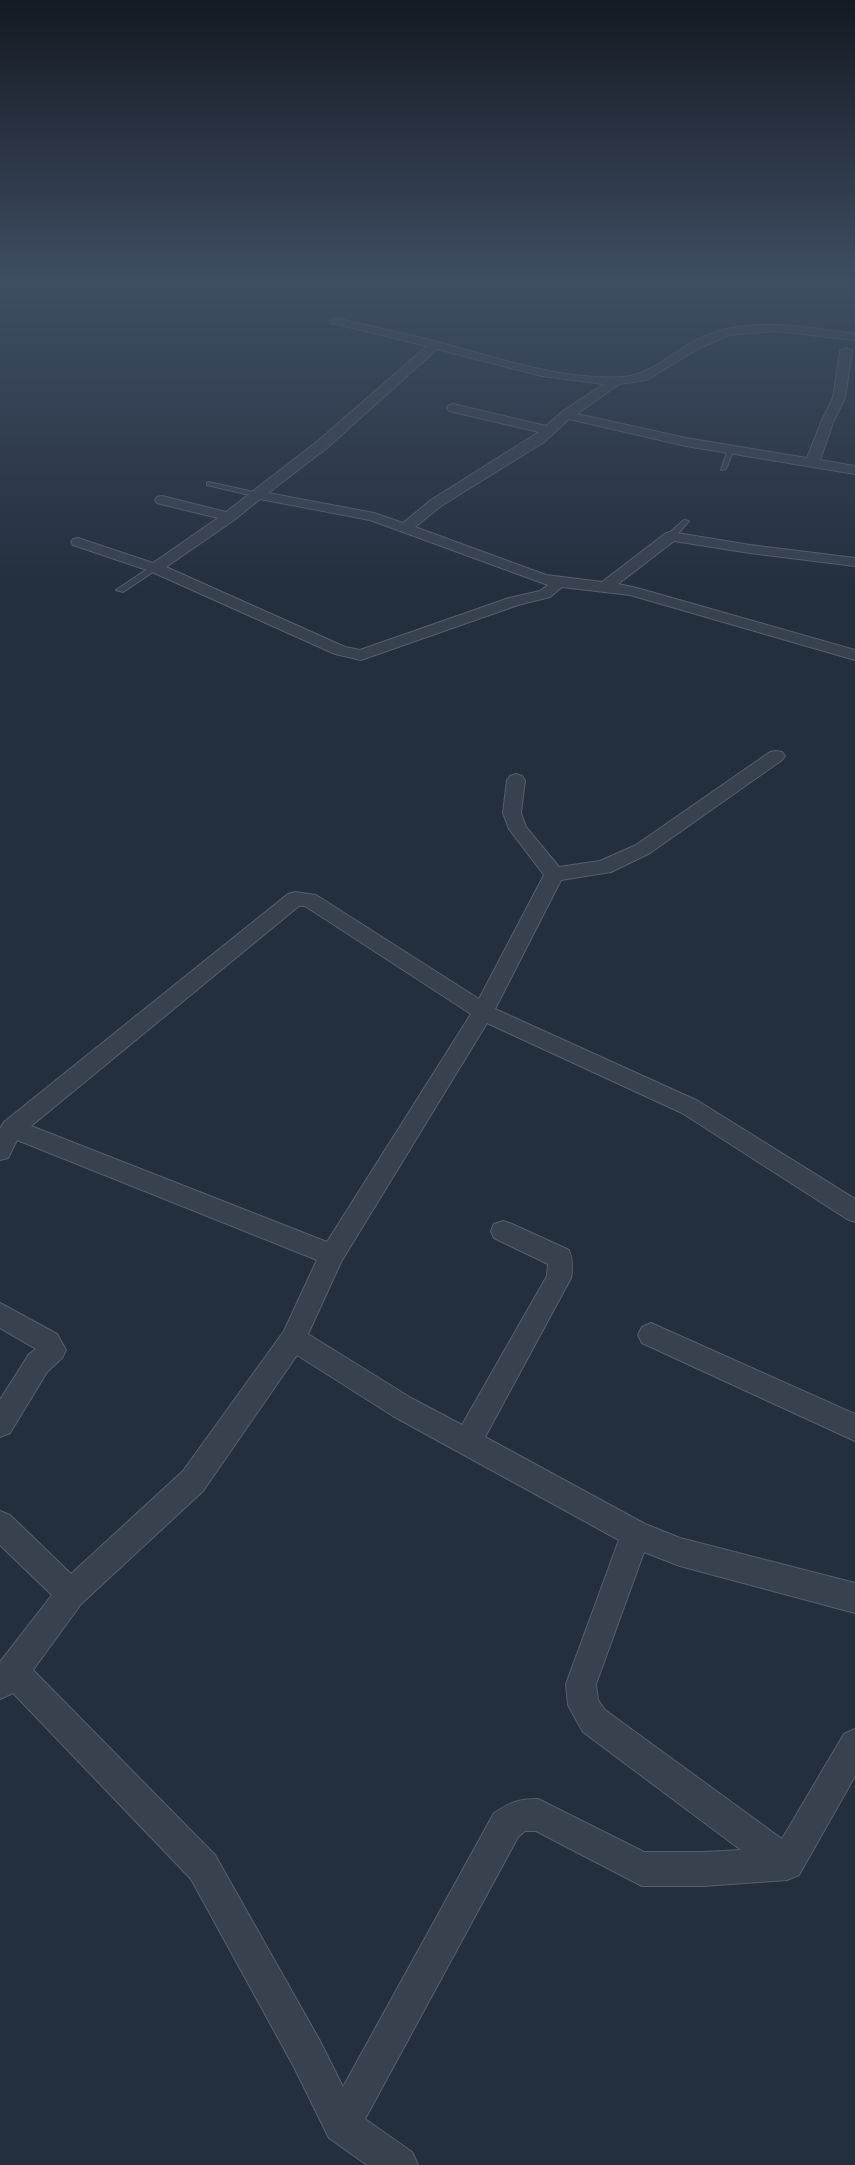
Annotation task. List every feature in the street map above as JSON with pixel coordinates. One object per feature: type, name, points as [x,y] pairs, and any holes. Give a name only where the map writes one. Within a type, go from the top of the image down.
[{"type":"street","points":[[155,568],[258,495],[323,444],[390,385]]},
{"type":"street","points":[[405,528],[436,503],[526,447],[566,416],[610,385]]},
{"type":"street","points":[[812,463],[828,420],[839,398],[841,385]]},
{"type":"street","points":[[453,408],[548,430]]},
{"type":"street","points":[[566,416],[686,442],[855,470]]},
{"type":"street","points":[[258,495],[357,513],[405,528],[524,574],[556,582],[607,586],[672,602],[855,655]]},
{"type":"street","points":[[162,500],[229,517]]},
{"type":"street","points":[[607,586],[671,536],[750,549],[855,562]]},
{"type":"street","points":[[78,542],[155,568],[341,651],[361,655],[514,601],[545,594],[554,588],[556,582]]},
{"type":"street","points":[[554,874],[604,867],[643,849],[776,756]]},
{"type":"street","points":[[516,780],[512,813],[518,829],[554,874]]},
{"type":"street","points":[[399,2165],[342,2125],[307,2054],[203,1867],[6,1677],[71,1594],[193,1481],[293,1339],[332,1255],[483,1012],[554,874]]},
{"type":"street","points":[[0,1151],[12,1128],[295,900],[309,900],[483,1012],[690,1107],[855,1212]]},
{"type":"street","points":[[12,1128],[332,1255]]},
{"type":"street","points":[[467,1443],[560,1278],[560,1258],[503,1231]]},
{"type":"street","points":[[0,1315],[48,1342],[53,1350],[38,1363],[0,1424]]},
{"type":"street","points":[[651,1335],[855,1428]]},
{"type":"street","points":[[293,1339],[402,1407],[636,1534],[680,1552],[855,1598]]},
{"type":"street","points":[[0,1525],[71,1594]]},
{"type":"street","points":[[636,1534],[581,1684],[583,1705],[594,1721],[787,1863]]},
{"type":"street","points":[[787,1863],[855,1745]]},
{"type":"street","points":[[342,2125],[506,1825],[520,1815],[538,1815],[642,1869],[704,1869],[787,1863]]},
{"type":"lane","points":[[723,469],[731,449]]},
{"type":"lane","points":[[209,484],[258,495]]},
{"type":"lane","points":[[671,536],[686,521]]},
{"type":"lane","points":[[120,590],[155,568]]}]
